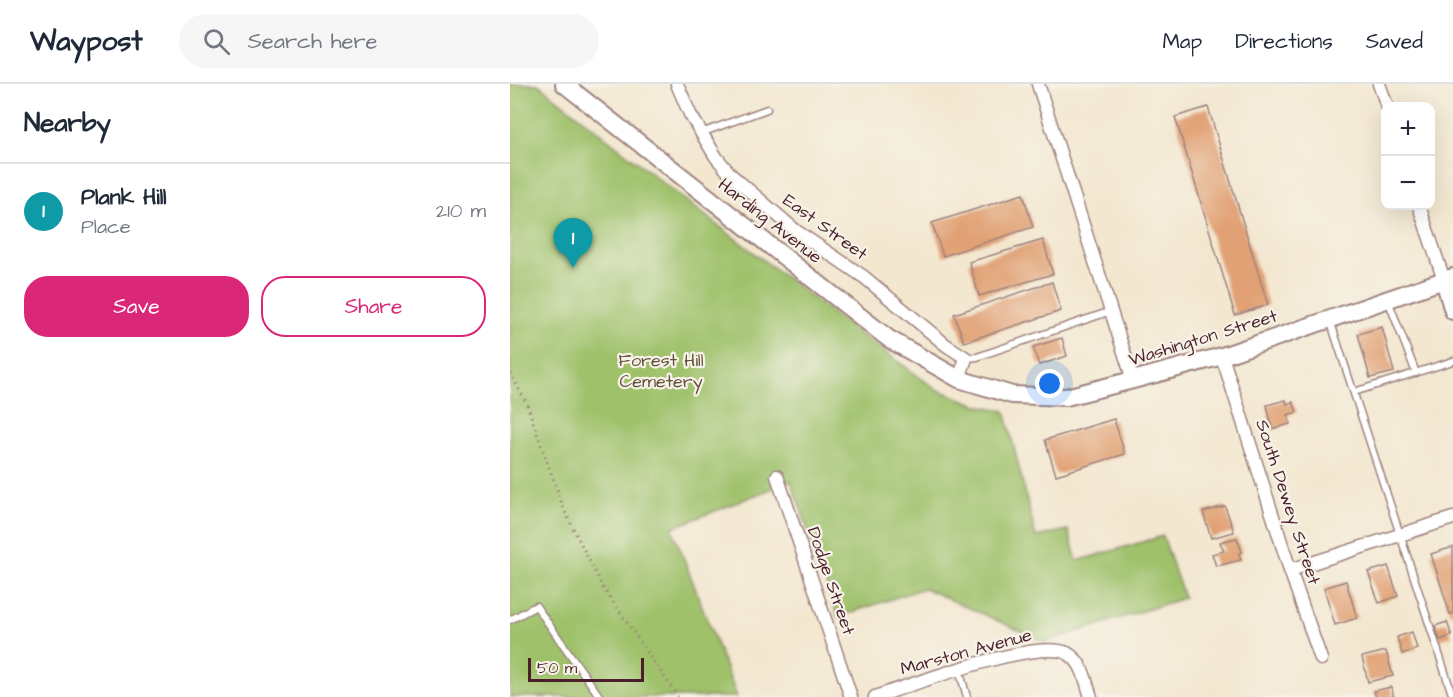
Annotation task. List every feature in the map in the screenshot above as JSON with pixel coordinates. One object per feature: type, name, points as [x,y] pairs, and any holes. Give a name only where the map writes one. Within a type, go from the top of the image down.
[{"type":"main road","name":"Harding Avenue","points":[[564,84],[889,339],[959,380]]},
{"type":"main road","name":"Washington Street","points":[[959,380],[1012,395],[1066,397],[1222,356],[1449,278]]},
{"type":"main road","points":[[1449,278],[1453,311]]},
{"type":"street","name":"East Street","points":[[677,84],[701,133],[731,175],[796,231],[864,278],[946,345],[966,358]]},
{"type":"street","points":[[1038,84],[1133,380]]},
{"type":"street","points":[[1379,84],[1386,102]]},
{"type":"street","points":[[1421,210],[1449,278]]},
{"type":"street","name":"South Dewey Street","points":[[1222,356],[1290,570],[1321,659]]},
{"type":"street","points":[[959,380],[966,358]]},
{"type":"street","name":"Dodge Street","points":[[777,476],[851,697]]},
{"type":"street","points":[[1290,570],[1453,518]]},
{"type":"street","name":"Marston Avenue","points":[[875,697],[959,669],[1030,651],[1054,650],[1067,653],[1076,660],[1082,670],[1091,697]]},
{"type":"lane","points":[[701,133],[767,109]]},
{"type":"lane","points":[[1388,299],[1416,373]]},
{"type":"lane","points":[[966,358],[977,357],[1111,311]]},
{"type":"lane","points":[[1330,319],[1453,697]]},
{"type":"lane","points":[[1354,392],[1453,361]]},
{"type":"lane","points":[[510,620],[536,606],[600,697]]},
{"type":"lane","points":[[959,669],[967,697]]},
{"type":"path","points":[[510,373],[526,402],[565,512],[602,586],[678,697]]},
{"type":"green space","name":"Forest Hill Cemetery","points":[[510,84],[538,84],[841,320],[936,389],[977,405],[1005,411],[1036,537],[1068,530],[1077,561],[1163,536],[1184,598],[1045,642],[924,588],[838,617],[791,481],[672,528],[737,697],[510,697]]},
{"type":"building","points":[[1208,107],[1268,305],[1235,315],[1175,117]]},
{"type":"building","points":[[1023,194],[1033,227],[943,256],[932,223]]},
{"type":"building","points":[[1043,240],[1053,274],[979,296],[969,262]]},
{"type":"building","points":[[1052,282],[1061,311],[964,342],[954,314]]},
{"type":"building","points":[[1382,327],[1394,372],[1370,378],[1358,334]]},
{"type":"building","points":[[1062,338],[1067,356],[1039,365],[1033,347]]},
{"type":"building","points":[[1286,400],[1287,404],[1293,402],[1297,412],[1288,415],[1290,424],[1272,429],[1267,405]]},
{"type":"building","points":[[1114,419],[1125,454],[1056,475],[1045,440]]},
{"type":"building","points":[[1225,506],[1234,532],[1211,538],[1203,512]]},
{"type":"building","points":[[1237,538],[1242,552],[1239,553],[1241,560],[1216,566],[1212,554],[1224,551],[1220,542]]},
{"type":"building","points":[[1453,547],[1453,614],[1450,614],[1431,554]]},
{"type":"building","points":[[1388,566],[1398,596],[1379,603],[1368,572]]},
{"type":"building","points":[[1346,581],[1357,618],[1335,625],[1324,588]]},
{"type":"building","points":[[1447,622],[1452,636],[1440,640],[1435,626]]},
{"type":"building","points":[[1412,632],[1417,649],[1402,654],[1397,637]]},
{"type":"building","points":[[1386,651],[1393,676],[1368,682],[1362,657]]},
{"type":"building","points":[[1391,687],[1394,697],[1376,697],[1374,691]]},
{"type":"place","name":"Plank Hill","points":[[573,268]]}]
